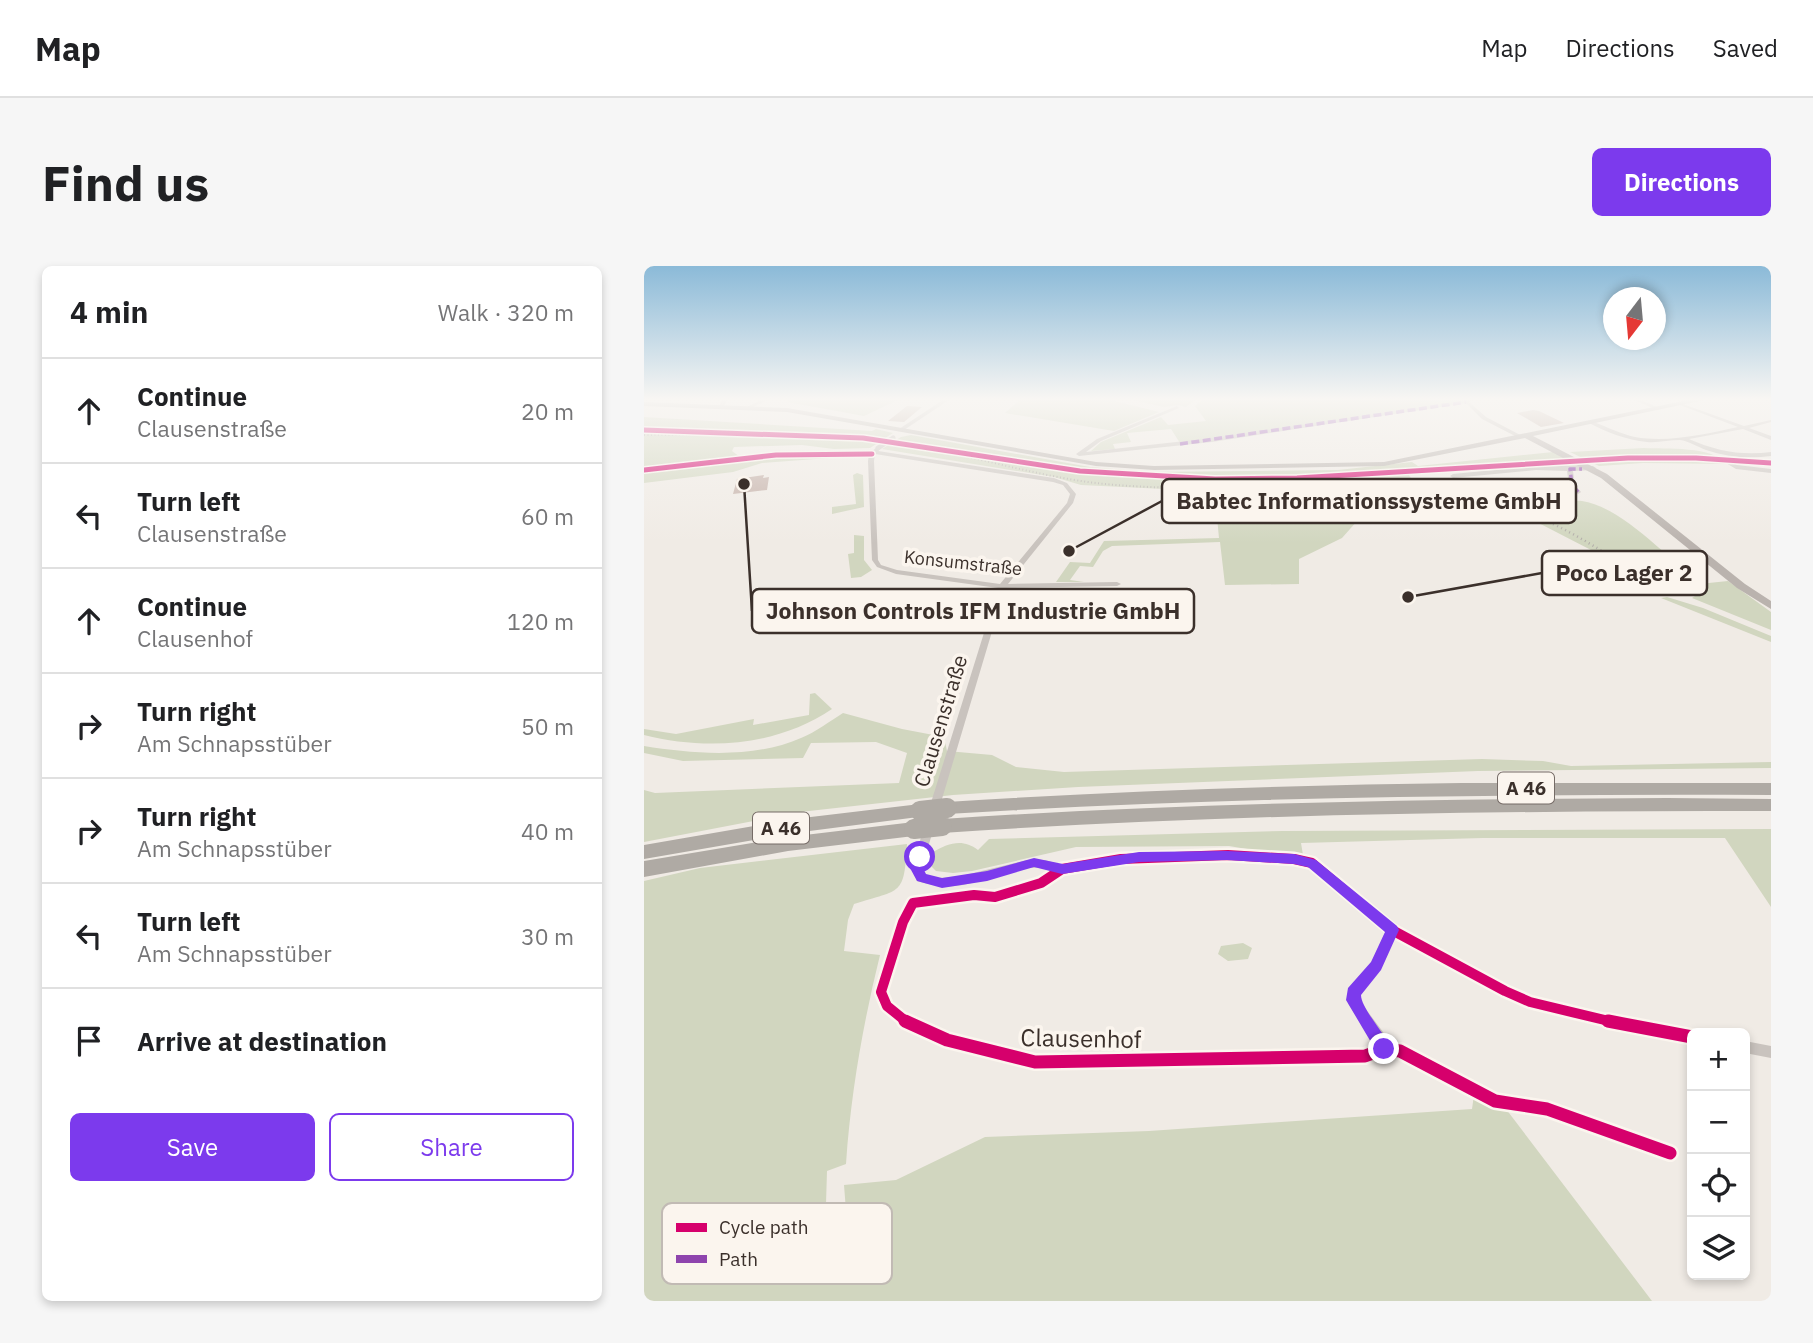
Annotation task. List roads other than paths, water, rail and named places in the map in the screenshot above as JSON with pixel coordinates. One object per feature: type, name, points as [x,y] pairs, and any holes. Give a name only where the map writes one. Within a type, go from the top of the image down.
[{"type":"highway","name":"A 46","points":[[644,852],[794,826],[917,820],[1117,797],[1314,790],[1771,787]]},
{"type":"highway","name":"A 46","points":[[945,817],[1303,807],[1765,806]]},
{"type":"highway","name":"A 46","points":[[644,869],[917,820]]},
{"type":"street","points":[[876,450],[881,446]]},
{"type":"street","points":[[1008,446],[1154,468],[1370,465],[1471,446]]},
{"type":"street","points":[[1076,457],[1090,446]]},
{"type":"street","points":[[1076,457],[1165,446]]},
{"type":"street","points":[[1543,446],[1558,451]]},
{"type":"street","points":[[1547,446],[1593,468],[1771,607]]},
{"type":"street","points":[[1699,446],[1725,458],[1736,467],[1771,471]]},
{"type":"street","name":"Konsumstraße","points":[[876,450],[870,461],[875,560],[879,566],[896,572],[1002,586],[1117,584]]},
{"type":"street","name":"Clausenstraße","points":[[876,450],[1054,480],[1069,487],[1073,494],[1070,503],[1002,586],[917,871],[921,878],[942,883],[987,876],[1034,862],[1051,864],[1062,869]]},
{"type":"street","points":[[1725,458],[1771,454]]},
{"type":"street","points":[[1453,476],[1536,468],[1593,468]]},
{"type":"street","points":[[1570,469],[1572,485],[1578,492]]},
{"type":"street","name":"Clausenhof","points":[[1384,1049],[1365,1056],[1035,1062],[993,1054],[929,1032],[898,1017],[883,1002],[881,992],[903,922],[913,903],[974,895],[995,897],[1041,883],[1062,869],[1139,857],[1242,856],[1312,863],[1392,930]]},
{"type":"street","points":[[1670,1153],[1547,1109],[1495,1101],[1400,1051],[1384,1049],[1378,1036],[1359,1011],[1353,1000],[1353,993],[1376,966],[1392,930],[1530,1002],[1583,1016],[1687,1036]]},
{"type":"street","points":[[1750,1048],[1771,1052]]},
{"type":"railway","points":[[916,446],[1037,473],[1117,485],[1164,488],[1400,490],[1493,503]]},
{"type":"railway","points":[[1485,501],[1493,503]]},
{"type":"railway","points":[[1493,503],[1524,512],[1559,527],[1627,567]]},
{"type":"place","name":"Johnson Controls IFM Industrie GmbH","points":[[744,484]]},
{"type":"place","name":"Babtec Informationssysteme GmbH","points":[[1069,551]]},
{"type":"place","name":"Poco Lager 2","points":[[1408,597]]}]
